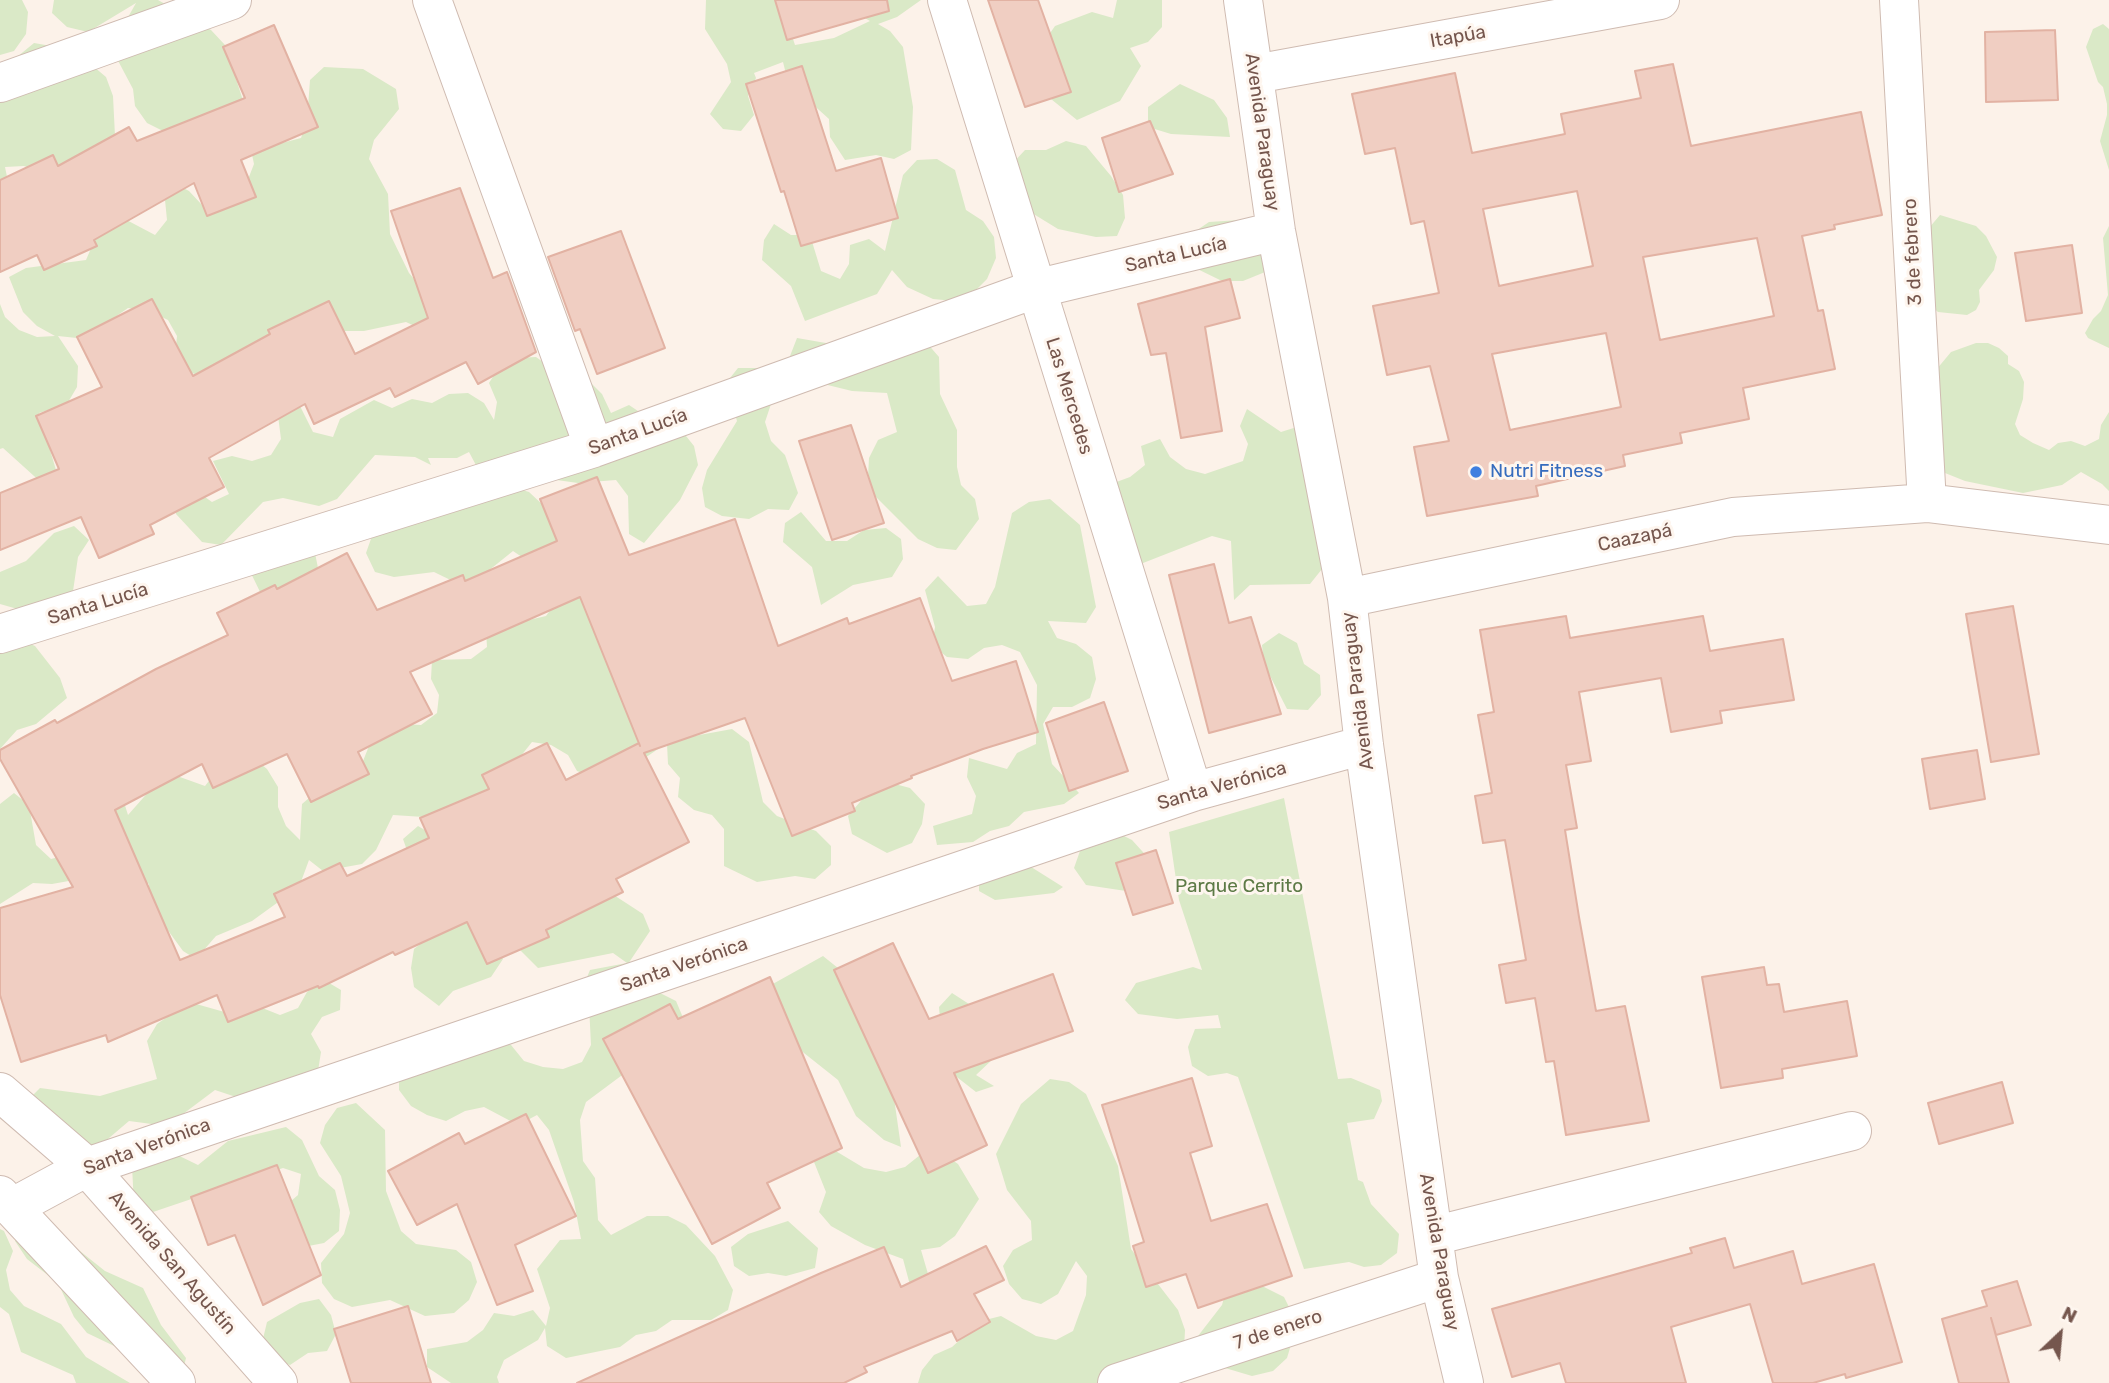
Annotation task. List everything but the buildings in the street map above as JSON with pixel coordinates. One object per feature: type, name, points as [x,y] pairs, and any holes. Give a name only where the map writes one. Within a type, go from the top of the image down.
[{"type":"street","points":[[0,83],[232,0]]},
{"type":"street","points":[[432,0],[594,449]]},
{"type":"street","name":"Las Mercedes","points":[[947,0],[1192,792]]},
{"type":"street","name":"Avenida Paraguay","points":[[1243,0],[1276,231],[1346,598],[1364,746],[1439,1278],[1464,1383]]},
{"type":"street","name":"Itapúa","points":[[1255,74],[1660,0]]},
{"type":"street","name":"3 de febrero","points":[[1899,0],[1927,503]]},
{"type":"street","name":"Santa Lucía","points":[[0,634],[594,449],[1035,289],[1276,231]]},
{"type":"street","name":"Caazapá","points":[[1346,598],[1733,517],[1927,503],[2109,525]]},
{"type":"street","name":"Santa Verónica","points":[[6,1201],[87,1167],[1192,792],[1364,746]]},
{"type":"street","name":"Avenida San Agustín","points":[[0,1092],[87,1167],[278,1383]]},
{"type":"street","points":[[1433,1236],[1852,1131]]},
{"type":"street","points":[[6,1201],[176,1383]]},
{"type":"street","name":"7 de enero","points":[[1117,1383],[1439,1278]]},
{"type":"green space","points":[[0,0],[22,0],[28,12],[26,34],[14,51],[0,55]]},
{"type":"green space","points":[[54,0],[158,0],[211,30],[225,45],[250,122],[261,137],[282,143],[301,138],[307,121],[310,80],[324,67],[363,69],[396,89],[399,109],[374,140],[369,159],[388,194],[390,234],[409,273],[448,319],[440,338],[406,322],[364,331],[334,331],[203,378],[186,370],[175,356],[177,336],[168,320],[149,311],[128,308],[95,331],[77,338],[58,336],[78,366],[77,387],[67,404],[39,413],[56,470],[44,485],[3,448],[0,449],[0,304],[5,317],[19,330],[37,337],[55,336],[37,326],[23,312],[9,277],[26,268],[86,260],[101,225],[60,179],[24,166],[5,167],[21,245],[0,238],[0,63],[17,57],[34,43],[74,50],[106,77],[113,96],[119,216],[155,235],[167,220],[165,200],[172,182],[189,191],[203,206],[223,210],[240,200],[254,164],[250,145],[163,131],[147,123],[135,106],[133,89],[115,55],[118,35],[136,3],[88,32],[67,27],[52,13]]},
{"type":"green space","points":[[706,0],[780,0],[795,45],[834,38],[870,21],[833,0],[921,0],[897,17],[878,24],[890,31],[903,47],[913,107],[911,150],[894,159],[876,155],[845,160],[830,137],[829,119],[788,82],[783,62],[754,73],[756,78],[748,96],[754,115],[741,131],[723,129],[710,114],[731,82],[727,64],[705,29]]},
{"type":"green space","points":[[1117,0],[1162,0],[1162,27],[1148,42],[1130,48],[1141,66],[1120,101],[1077,120],[1046,95],[1044,42],[1055,26],[1092,12],[1113,18]]},
{"type":"green space","points":[[2103,24],[2109,29],[2109,170],[2100,141],[2107,104],[2103,87],[2098,82],[2086,47],[2093,29]]},
{"type":"green space","points":[[1180,84],[1214,100],[1227,118],[1230,137],[1171,134],[1148,127],[1148,107]]},
{"type":"green space","points":[[1066,141],[1086,146],[1123,195],[1125,218],[1117,236],[1096,237],[1058,229],[1014,202],[1011,165],[1025,150],[1046,150]]},
{"type":"green space","points":[[937,159],[955,170],[966,210],[983,221],[994,237],[996,258],[987,279],[973,293],[954,301],[933,299],[907,287],[892,270],[877,294],[805,321],[791,286],[762,260],[764,240],[774,224],[791,235],[810,235],[821,271],[840,279],[849,264],[850,245],[869,239],[885,251],[903,175],[917,160]]},
{"type":"green space","points":[[1940,215],[1976,226],[1986,236],[1997,257],[1994,270],[1979,290],[1980,302],[1976,310],[1967,315],[1938,312],[1931,306],[1923,235]]},
{"type":"green space","points":[[1240,220],[1275,241],[1270,270],[1243,281],[1222,281],[1185,263],[1184,239],[1209,222]]},
{"type":"green space","points":[[2109,226],[2109,348],[2088,338],[2085,333],[2101,311],[2108,295],[2103,238]]},
{"type":"green space","points":[[797,338],[872,351],[926,342],[939,357],[940,394],[957,430],[957,467],[961,485],[975,499],[979,519],[956,550],[937,548],[918,539],[875,496],[868,477],[869,458],[878,440],[897,432],[887,393],[852,391],[791,376],[790,356]]},
{"type":"green space","points":[[1976,343],[1988,343],[1999,348],[2008,356],[2008,364],[2019,371],[2024,382],[2023,399],[2015,424],[2020,435],[2033,443],[2049,450],[2058,443],[2071,441],[2085,446],[2099,439],[2101,425],[2109,412],[2109,491],[2081,472],[2062,485],[2023,493],[1965,481],[1945,473],[1935,465],[1936,370],[1951,352]]},
{"type":"green space","points":[[536,357],[568,380],[588,380],[602,394],[611,413],[629,405],[662,427],[682,431],[694,446],[698,465],[680,500],[644,543],[629,534],[628,496],[616,480],[578,483],[478,469],[469,452],[457,458],[428,458],[431,465],[415,457],[375,455],[337,499],[319,506],[283,498],[263,502],[221,545],[202,542],[176,514],[177,495],[195,490],[212,502],[229,494],[213,461],[232,456],[252,461],[271,455],[281,439],[276,400],[295,396],[313,432],[333,437],[340,419],[374,400],[392,408],[412,399],[432,403],[449,394],[468,393],[484,403],[494,420],[497,402],[489,383],[499,367],[517,358]]},
{"type":"green space","points":[[738,368],[758,368],[769,384],[771,404],[765,422],[771,441],[785,455],[798,493],[789,510],[768,509],[749,519],[722,516],[705,507],[702,488],[707,470],[737,421],[726,383]]},
{"type":"green space","points":[[1247,409],[1281,432],[1300,426],[1340,533],[1322,569],[1310,584],[1250,585],[1234,600],[1231,541],[1212,536],[1138,565],[1111,484],[1130,477],[1145,465],[1141,446],[1160,439],[1170,457],[1186,469],[1205,474],[1243,461],[1248,444],[1240,426]]},
{"type":"green space","points":[[509,486],[529,492],[544,506],[569,565],[562,584],[513,551],[467,588],[434,572],[394,577],[375,572],[366,553],[372,536],[403,512],[443,516],[468,488]]},
{"type":"green space","points":[[1050,499],[1080,525],[1096,607],[1086,623],[1048,621],[1057,638],[1076,644],[1092,657],[1096,679],[1090,698],[1072,707],[1053,707],[1043,724],[1052,764],[1079,793],[1064,804],[1024,812],[1009,826],[990,831],[973,842],[937,845],[933,826],[972,814],[976,796],[967,777],[969,758],[1007,769],[1017,753],[1036,744],[1037,685],[1020,652],[1002,645],[984,648],[968,659],[947,657],[932,645],[935,627],[925,590],[938,576],[967,606],[986,604],[995,587],[1012,513],[1029,502]]},
{"type":"green space","points":[[801,512],[826,541],[847,541],[864,530],[886,528],[901,539],[903,559],[892,577],[853,585],[821,605],[812,567],[783,542],[785,523]]},
{"type":"green space","points":[[74,526],[89,540],[78,557],[72,598],[35,614],[0,604],[0,572],[26,561],[54,533]]},
{"type":"green space","points":[[314,548],[318,568],[299,601],[263,598],[246,563]]},
{"type":"green space","points":[[573,592],[589,605],[657,729],[658,749],[642,760],[590,776],[577,771],[568,755],[551,745],[532,742],[470,820],[393,815],[376,850],[362,864],[323,871],[309,860],[299,887],[252,921],[216,936],[196,959],[183,951],[148,903],[149,884],[133,875],[113,873],[52,884],[33,883],[0,904],[0,804],[14,793],[29,805],[36,845],[51,859],[70,854],[104,798],[122,796],[128,815],[166,772],[205,786],[229,755],[251,756],[267,769],[278,787],[278,807],[286,826],[300,840],[302,804],[316,792],[355,781],[369,746],[383,733],[401,724],[421,725],[437,713],[439,695],[431,679],[432,660],[471,659],[487,647],[486,630],[546,616],[557,601]]},
{"type":"green space","points":[[0,631],[35,646],[60,678],[67,698],[36,724],[17,730],[0,749]]},
{"type":"green space","points":[[1279,633],[1297,643],[1304,664],[1320,675],[1321,695],[1308,710],[1287,709],[1264,664],[1262,645]]},
{"type":"green space","points":[[676,726],[694,736],[732,729],[749,742],[763,802],[777,816],[816,831],[831,846],[831,865],[815,879],[795,876],[757,882],[724,866],[724,829],[712,815],[694,810],[678,797],[680,778],[668,764],[667,744]]},
{"type":"green space","points":[[891,783],[910,788],[925,804],[922,824],[912,843],[887,853],[852,834],[848,816],[871,789]]},
{"type":"green space","name":"Parque Cerrito","points":[[1284,798],[1338,1079],[1351,1078],[1380,1090],[1382,1101],[1374,1119],[1347,1123],[1358,1180],[1363,1182],[1371,1204],[1399,1234],[1397,1253],[1381,1265],[1364,1267],[1349,1262],[1304,1269],[1238,1077],[1227,1073],[1208,1076],[1192,1066],[1188,1047],[1195,1029],[1221,1028],[1218,1015],[1177,1019],[1138,1014],[1125,1000],[1136,983],[1193,967],[1202,970],[1179,900],[1169,832]]},
{"type":"green space","points":[[418,826],[435,836],[456,890],[503,959],[491,977],[453,991],[439,1006],[414,987],[411,968],[414,949],[444,925],[415,873],[403,839]]},
{"type":"green space","points":[[1114,831],[1132,840],[1152,862],[1126,891],[1086,885],[1074,868],[1080,851],[1095,837]]},
{"type":"green space","points":[[1012,855],[1063,887],[1054,893],[995,900],[979,891],[979,872]]},
{"type":"green space","points":[[603,888],[643,914],[650,931],[628,964],[658,992],[676,1001],[684,1020],[633,1067],[586,1102],[580,1120],[583,1161],[595,1178],[598,1220],[611,1235],[647,1216],[668,1216],[686,1225],[715,1256],[733,1290],[728,1310],[711,1320],[672,1320],[656,1331],[636,1335],[620,1347],[566,1358],[547,1346],[545,1328],[538,1340],[504,1360],[497,1377],[499,1383],[451,1383],[427,1367],[427,1349],[467,1342],[483,1330],[494,1313],[514,1316],[533,1310],[546,1326],[550,1308],[537,1269],[560,1240],[581,1239],[574,1202],[549,1130],[537,1115],[518,1125],[484,1107],[465,1111],[446,1121],[427,1115],[411,1106],[399,1090],[399,1071],[475,1028],[511,1045],[524,1061],[563,1069],[582,1062],[591,1045],[589,1005],[583,987],[590,970],[627,963],[613,953],[538,968],[511,941]]},
{"type":"green space","points":[[823,956],[838,968],[859,1025],[891,1077],[901,1147],[884,1140],[856,1116],[838,1080],[775,1030],[753,995]]},
{"type":"green space","points":[[324,980],[341,990],[340,1010],[322,1017],[311,1034],[321,1052],[315,1090],[294,1104],[233,1096],[215,1090],[167,1126],[129,1121],[82,1161],[27,1101],[40,1088],[100,1096],[157,1079],[147,1041],[157,1024],[189,1002],[228,1013],[242,1000],[280,1015],[298,1008],[307,992]]},
{"type":"green space","points":[[952,993],[969,1004],[994,1058],[976,1075],[994,1086],[976,1092],[944,1067],[939,1007]]},
{"type":"green space","points":[[1050,1079],[1069,1082],[1086,1094],[1118,1166],[1131,1249],[1178,1310],[1185,1330],[1184,1350],[1161,1383],[918,1383],[922,1370],[934,1355],[952,1347],[981,1321],[1001,1316],[1036,1336],[1056,1340],[1073,1331],[1086,1295],[1087,1276],[1076,1261],[1058,1294],[1041,1304],[1022,1299],[1009,1284],[1003,1266],[1013,1250],[1032,1240],[1031,1221],[1007,1190],[996,1154],[1021,1104]]},
{"type":"green space","points":[[356,1103],[385,1130],[386,1191],[401,1231],[416,1244],[456,1250],[471,1262],[477,1282],[469,1300],[454,1313],[425,1316],[390,1300],[352,1307],[334,1299],[322,1283],[321,1263],[344,1234],[350,1213],[341,1176],[320,1143],[325,1125],[337,1108]]},
{"type":"green space","points":[[286,1127],[302,1140],[319,1176],[335,1190],[340,1210],[339,1231],[324,1243],[277,1252],[270,1219],[298,1195],[301,1174],[283,1168],[153,1212],[134,1205],[132,1166],[161,1147],[198,1165],[228,1141]]},
{"type":"green space","points":[[829,1147],[864,1168],[886,1172],[905,1167],[920,1155],[942,1153],[958,1164],[979,1199],[955,1236],[940,1247],[921,1250],[938,1308],[918,1315],[903,1259],[865,1245],[831,1226],[819,1212],[826,1192],[812,1157]]},
{"type":"green space","points":[[41,1220],[105,1271],[143,1288],[161,1325],[186,1358],[181,1378],[87,1333],[74,1317],[58,1283],[27,1259],[15,1241],[22,1225]]},
{"type":"green space","points":[[788,1221],[818,1248],[815,1268],[786,1276],[768,1273],[749,1276],[734,1266],[731,1247],[748,1234]]},
{"type":"green space","points":[[0,1229],[4,1231],[13,1251],[6,1270],[10,1290],[24,1306],[61,1324],[86,1357],[130,1383],[76,1383],[73,1375],[21,1352],[9,1314],[0,1307]]},
{"type":"green space","points":[[1242,1276],[1284,1297],[1294,1317],[1293,1338],[1287,1358],[1273,1371],[1252,1376],[1215,1365],[1199,1355],[1198,1336],[1222,1305],[1227,1287]]},
{"type":"green space","points":[[319,1299],[331,1315],[336,1334],[327,1351],[308,1353],[290,1365],[271,1358],[262,1343],[267,1322],[300,1303]]},
{"type":"place","name":"Nutri Fitness","points":[[1476,472]]}]
